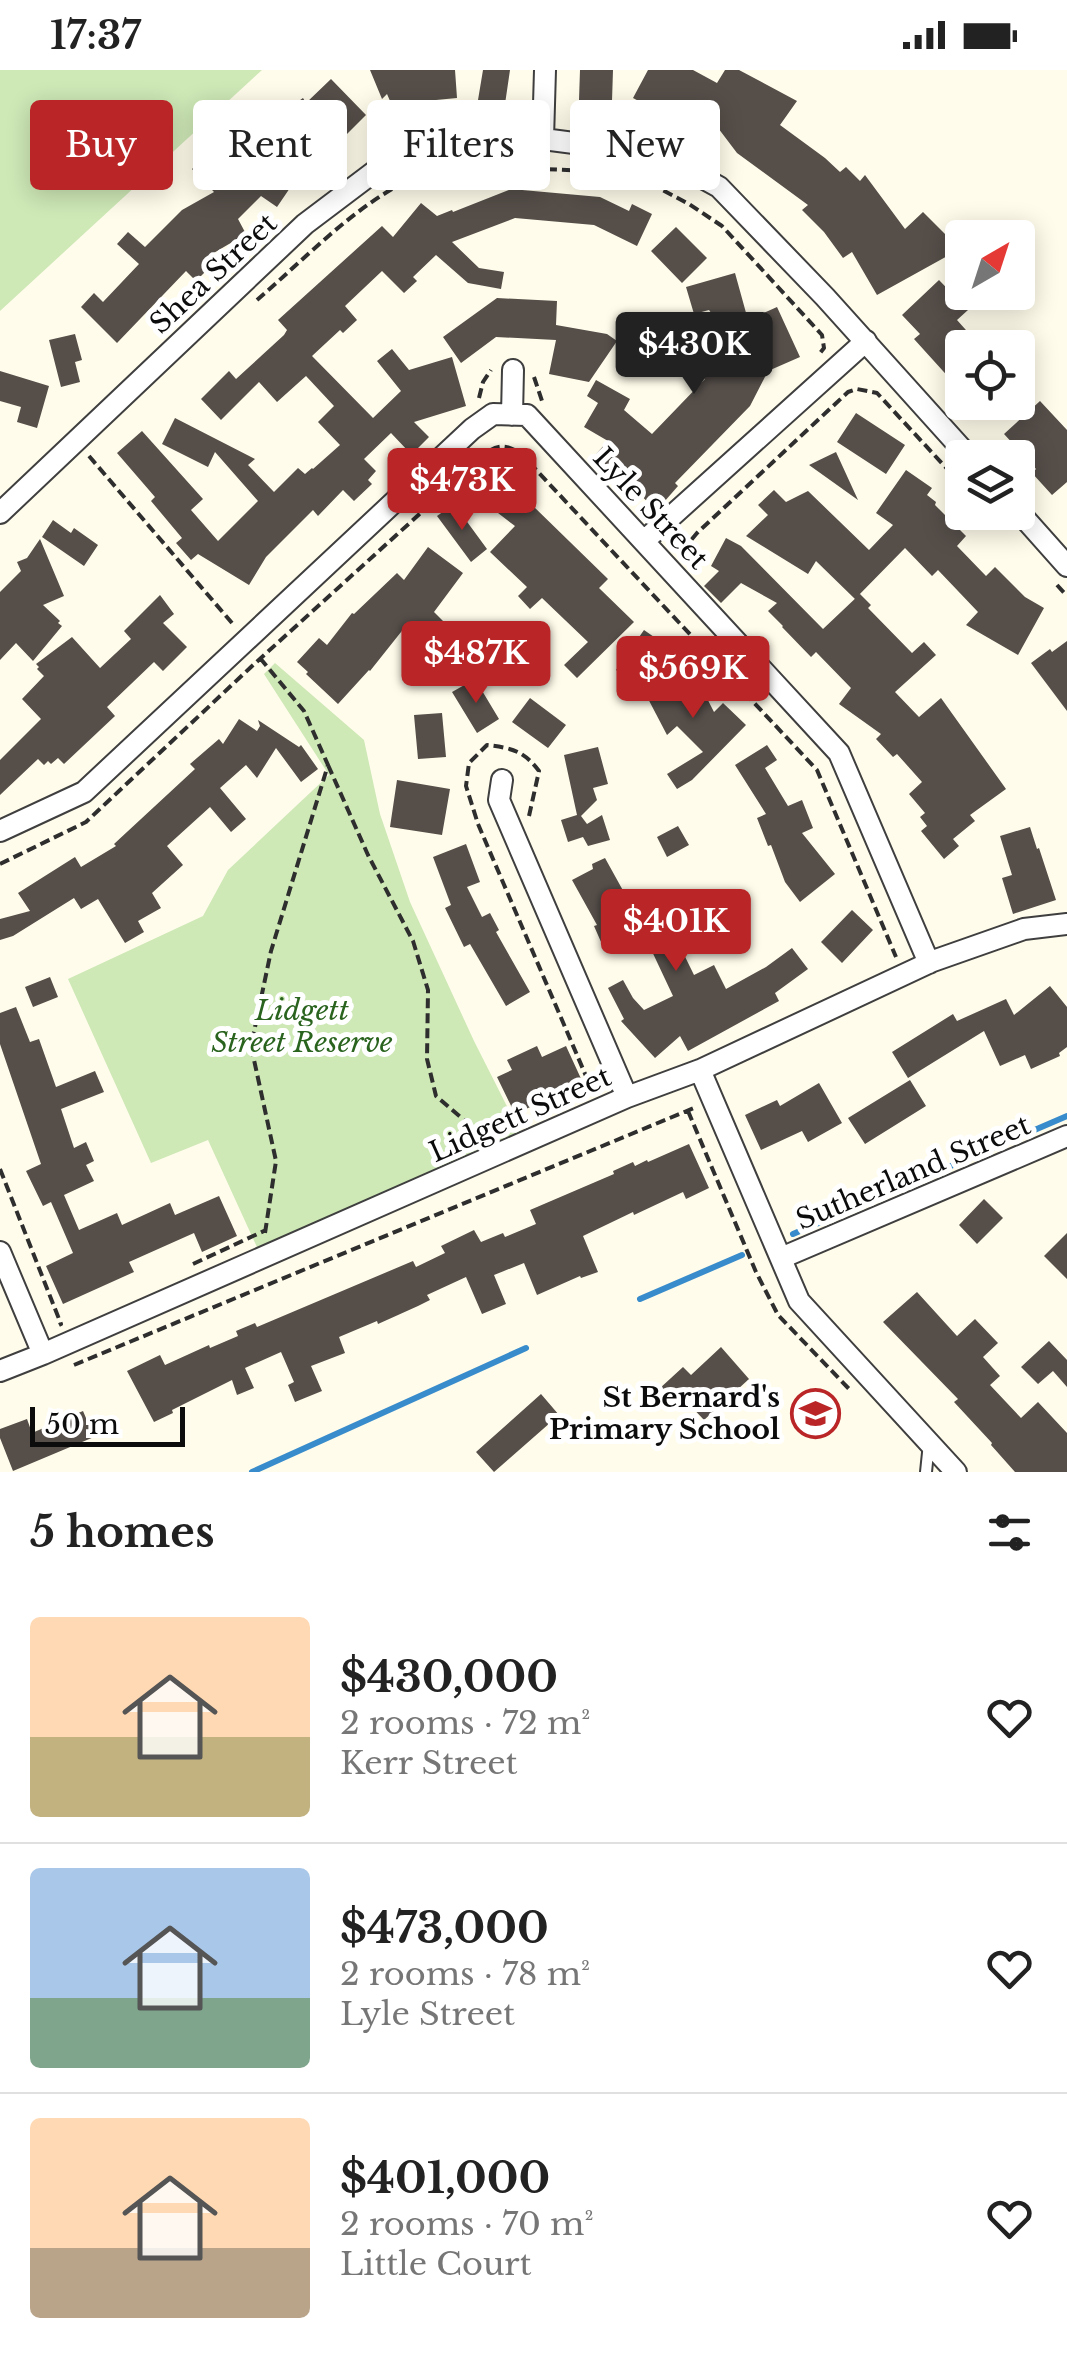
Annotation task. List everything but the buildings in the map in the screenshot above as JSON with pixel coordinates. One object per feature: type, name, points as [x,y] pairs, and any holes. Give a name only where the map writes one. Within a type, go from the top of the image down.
[{"type":"street","points":[[544,100],[545,70]]},
{"type":"street","name":"Shea Street","points":[[550,139],[659,154],[719,188],[866,341],[954,440]]},
{"type":"street","name":"Shea Street","points":[[0,513],[304,224],[367,177]]},
{"type":"street","points":[[644,541],[866,341]]},
{"type":"street","points":[[0,831],[84,792],[472,429],[493,414],[512,415],[512,368]]},
{"type":"street","name":"Lyle Street","points":[[512,415],[527,415],[840,753],[928,963]]},
{"type":"street","points":[[1035,530],[1067,566]]},
{"type":"street","points":[[502,780],[499,800],[627,1097]]},
{"type":"street","name":"Lidgett Street","points":[[0,1371],[627,1097],[700,1070],[928,963],[1024,928],[1067,924]]},
{"type":"street","points":[[700,1070],[800,1301],[956,1472]]},
{"type":"street","name":"Sutherland Street","points":[[781,1258],[1067,1136]]},
{"type":"street","points":[[0,1252],[43,1354]]},
{"type":"lane","points":[[926,1472],[928,1443]]},
{"type":"path","points":[[550,168],[614,172],[655,186],[722,226],[822,335],[824,348],[814,361]]},
{"type":"path","points":[[246,310],[389,190]]},
{"type":"path","points":[[477,404],[483,382],[512,368],[538,386],[543,406]]},
{"type":"path","points":[[697,533],[848,392],[857,389],[876,393],[945,466]]},
{"type":"path","points":[[0,864],[86,822],[489,451],[504,446],[516,450],[817,770],[899,965]]},
{"type":"path","points":[[87,454],[304,711],[368,855],[413,941],[428,990],[428,1059],[436,1096],[471,1126],[525,1142]]},
{"type":"path","points":[[527,830],[539,771],[529,758],[510,748],[487,744],[469,763],[466,786],[478,824],[593,1093]]},
{"type":"path","points":[[262,1258],[276,1160],[251,1046],[271,951],[328,765]]},
{"type":"path","points":[[60,1370],[712,1100]]},
{"type":"path","points":[[0,1169],[61,1324],[34,1331]]},
{"type":"green space","points":[[0,70],[262,70],[229,100],[193,100],[193,133],[173,152],[173,100],[30,100],[30,190],[132,190],[0,311]]},
{"type":"green space","name":"Lidgett Street Reserve","points":[[275,663],[364,740],[380,814],[410,902],[525,1142],[262,1258],[208,1140],[151,1163],[68,979],[203,916],[228,870],[329,775],[264,674]]},
{"type":"waterway","points":[[793,1234],[1067,1116]]},
{"type":"waterway","points":[[640,1299],[742,1255]]},
{"type":"waterway","points":[[252,1472],[526,1348]]},
{"type":"place","name":"St Bernard's Primary School","points":[[815,1413]]}]
